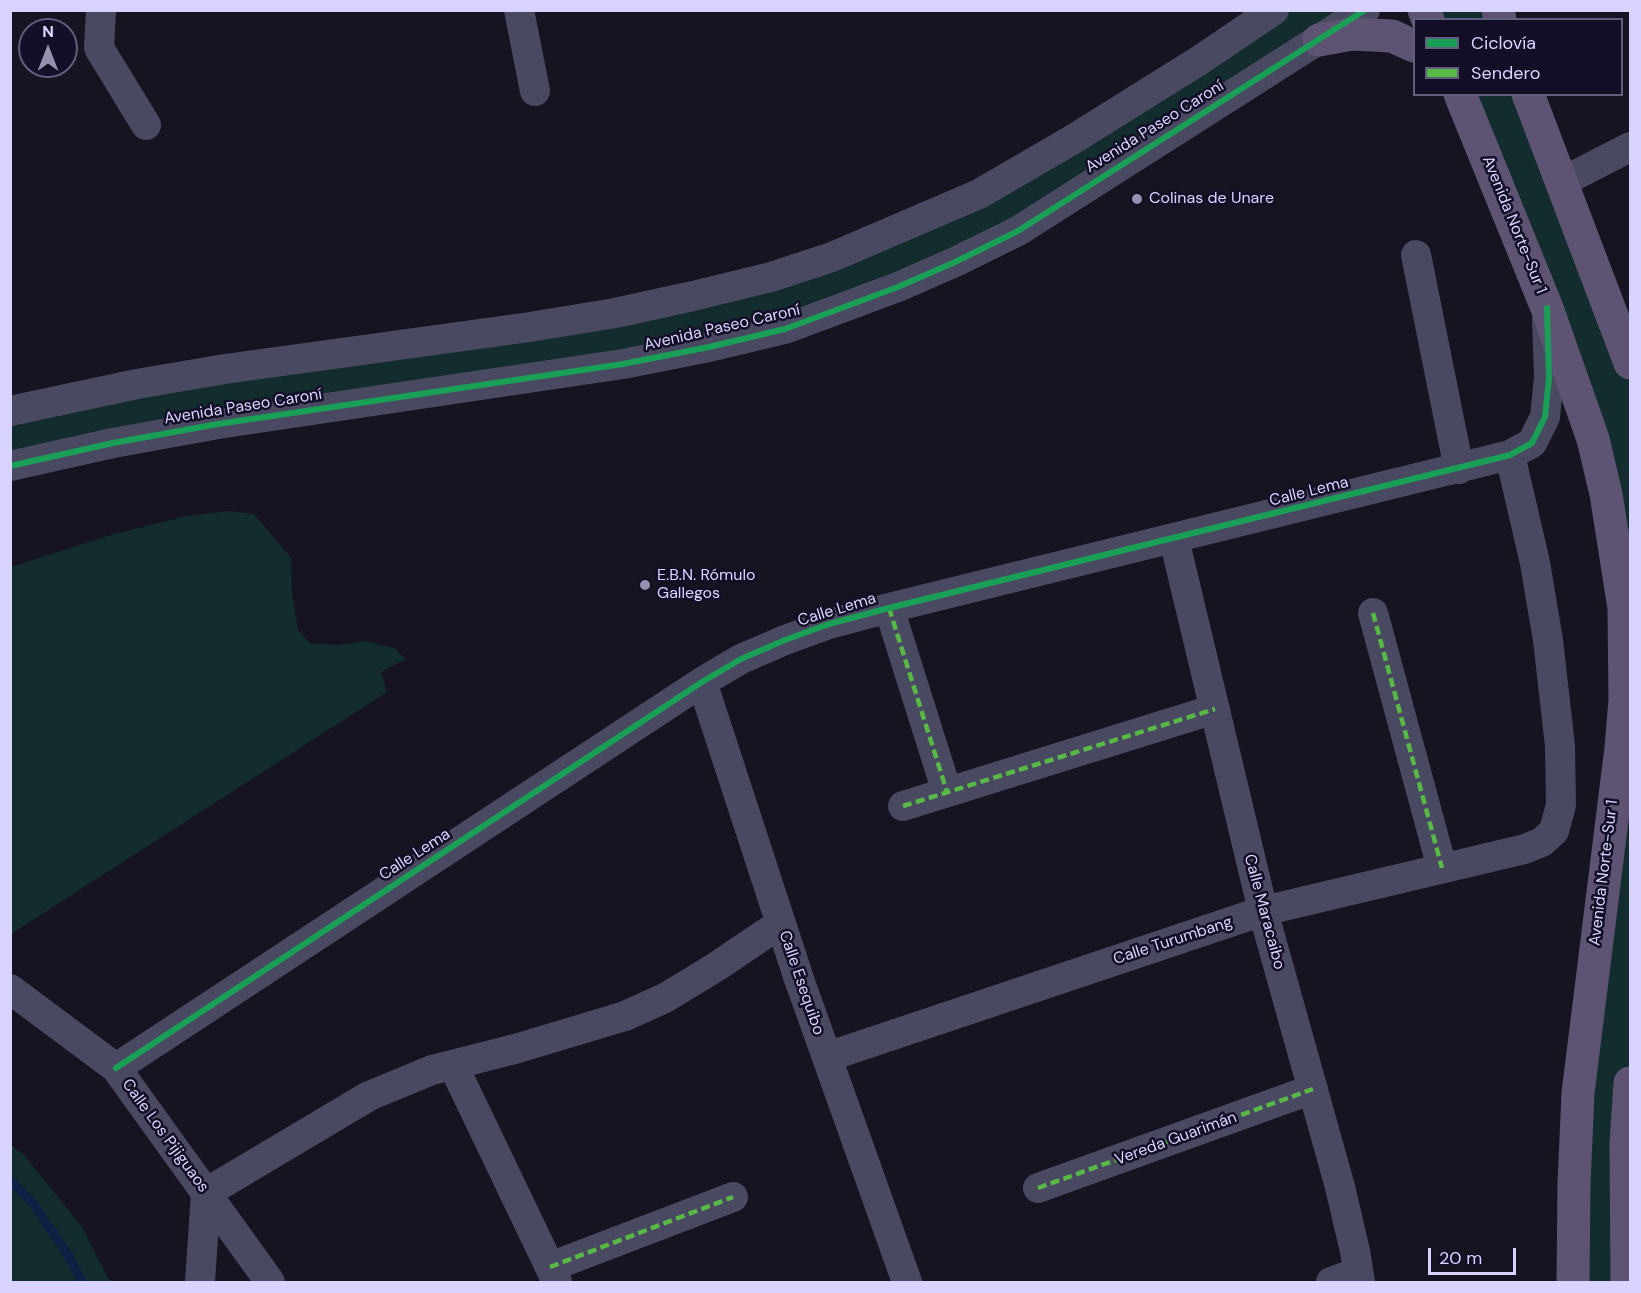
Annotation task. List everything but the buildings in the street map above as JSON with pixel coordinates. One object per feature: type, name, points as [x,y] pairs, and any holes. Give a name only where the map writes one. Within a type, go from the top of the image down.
[{"type":"main road","points":[[1319,40],[1352,34],[1392,36],[1413,46]]},
{"type":"main road","name":"Avenida Norte-Sur 1","points":[[1461,96],[1547,308],[1593,439],[1606,494],[1624,608],[1624,700],[1621,748],[1578,1093],[1574,1173],[1574,1282]]},
{"type":"main road","points":[[1529,96],[1630,363]]},
{"type":"main road","points":[[1627,1282],[1626,1143],[1630,1091]]},
{"type":"street","points":[[101,10],[99,48],[146,126]]},
{"type":"street","points":[[519,10],[535,92]]},
{"type":"street","name":"Avenida Paseo Caroní","points":[[10,411],[137,384],[225,369],[530,327],[615,312],[693,297],[832,257],[979,194],[1072,140],[1200,60],[1274,10]]},
{"type":"street","name":"Avenida Paseo Caroní","points":[[10,466],[112,443],[218,424],[622,364],[709,348],[795,326],[898,287],[1018,231],[1365,10]]},
{"type":"street","points":[[1562,182],[1630,147]]},
{"type":"street","points":[[1416,255],[1459,469]]},
{"type":"street","name":"Calle Lema","points":[[116,1068],[702,682],[741,659],[829,624],[889,608],[1510,455],[1532,443],[1545,417],[1549,378],[1547,308]]},
{"type":"street","name":"Calle Turumbang","points":[[827,1057],[1263,911],[1525,849],[1542,842],[1554,831],[1561,805],[1560,746],[1548,640],[1510,455]]},
{"type":"street","name":"Calle Maracaibo","points":[[1174,539],[1263,911],[1340,1187],[1350,1279]]},
{"type":"street","points":[[889,608],[947,792]]},
{"type":"street","points":[[1373,613],[1442,868]]},
{"type":"street","name":"Calle Esequibo","points":[[702,682],[781,923],[907,1282]]},
{"type":"street","points":[[903,806],[1215,709]]},
{"type":"street","points":[[200,1282],[206,1193],[369,1096],[432,1070],[625,1016],[665,998],[781,923]]},
{"type":"street","name":"Calle Los Pijiguaos","points":[[10,989],[116,1068],[270,1282]]},
{"type":"street","points":[[453,1065],[554,1275],[733,1197]]},
{"type":"street","name":"Vereda Guarimán","points":[[1038,1188],[1313,1089]]},
{"type":"green space","points":[[1274,11],[1365,11],[1018,231],[838,311],[11,466],[10,411],[530,327],[898,230]]},
{"type":"green space","points":[[1424,11],[1498,11],[1500,18],[1428,18]]},
{"type":"green space","points":[[1460,96],[1528,96],[1630,363],[1630,1083],[1627,1282],[1573,1282],[1621,748],[1616,553]]},
{"type":"green space","points":[[229,511],[254,514],[291,558],[292,593],[298,630],[310,643],[338,645],[365,641],[394,648],[406,659],[381,672],[387,692],[11,934],[11,567],[114,534],[187,516]]},
{"type":"green space","points":[[10,1144],[24,1155],[82,1227],[110,1282],[11,1282]]},
{"type":"waterway","points":[[10,1180],[32,1202],[68,1255],[82,1282]]},
{"type":"marked path","points":[[889,608],[947,792]]},
{"type":"marked path","points":[[1373,613],[1442,868]]},
{"type":"marked path","points":[[903,806],[1215,709]]},
{"type":"marked path","points":[[1038,1188],[1313,1089]]},
{"type":"marked path","points":[[550,1267],[733,1197]]},
{"type":"cycle path","points":[[10,466],[113,443],[218,424],[623,364],[785,329],[898,287],[1018,231],[1365,10]]},
{"type":"cycle path","points":[[116,1068],[702,682],[741,659],[829,624],[889,608],[1510,455],[1532,443],[1545,417],[1549,378],[1547,308]]},
{"type":"place","name":"Colinas de Unare","points":[[1137,199]]},
{"type":"place","name":"E.B.N. Rómulo Gallegos","points":[[645,585]]}]
